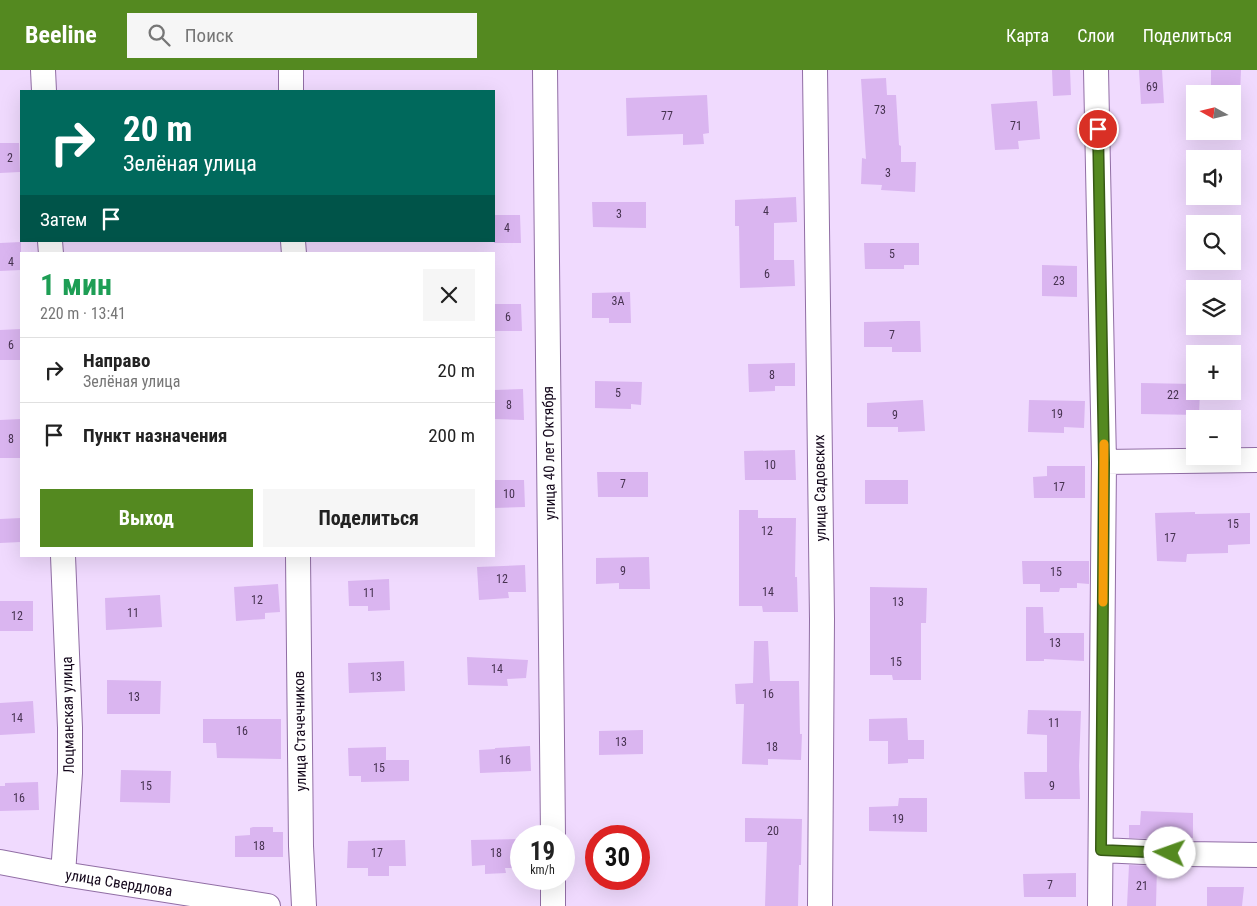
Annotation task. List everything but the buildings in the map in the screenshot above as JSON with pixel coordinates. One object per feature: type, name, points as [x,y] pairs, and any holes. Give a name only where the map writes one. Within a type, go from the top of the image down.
[{"type":"street","points":[[44,70],[44,90]]},
{"type":"street","points":[[291,70],[291,90]]},
{"type":"street","name":"улица 40 лет Октября","points":[[545,70],[553,825]]},
{"type":"street","name":"улица Садовских","points":[[815,70],[822,619],[820,906]]},
{"type":"street","points":[[1096,70],[1104,462],[1100,906]]},
{"type":"street","points":[[1104,462],[1257,460]]},
{"type":"street","name":"Лоцманская улица","points":[[63,557],[70,773],[63,874]]},
{"type":"street","name":"улица Стачечников","points":[[298,557],[304,906]]},
{"type":"street","points":[[1101,850],[1187,854],[1257,854]]},
{"type":"street","name":"улица Свердлова","points":[[0,862],[63,874],[268,906]]},
{"type":"street","points":[[553,890],[553,906]]},
{"type":"slow traffic","points":[[1103,602],[1104,444]]},
{"type":"route","points":[[1098,129],[1104,462],[1101,850],[1170,853]]}]
